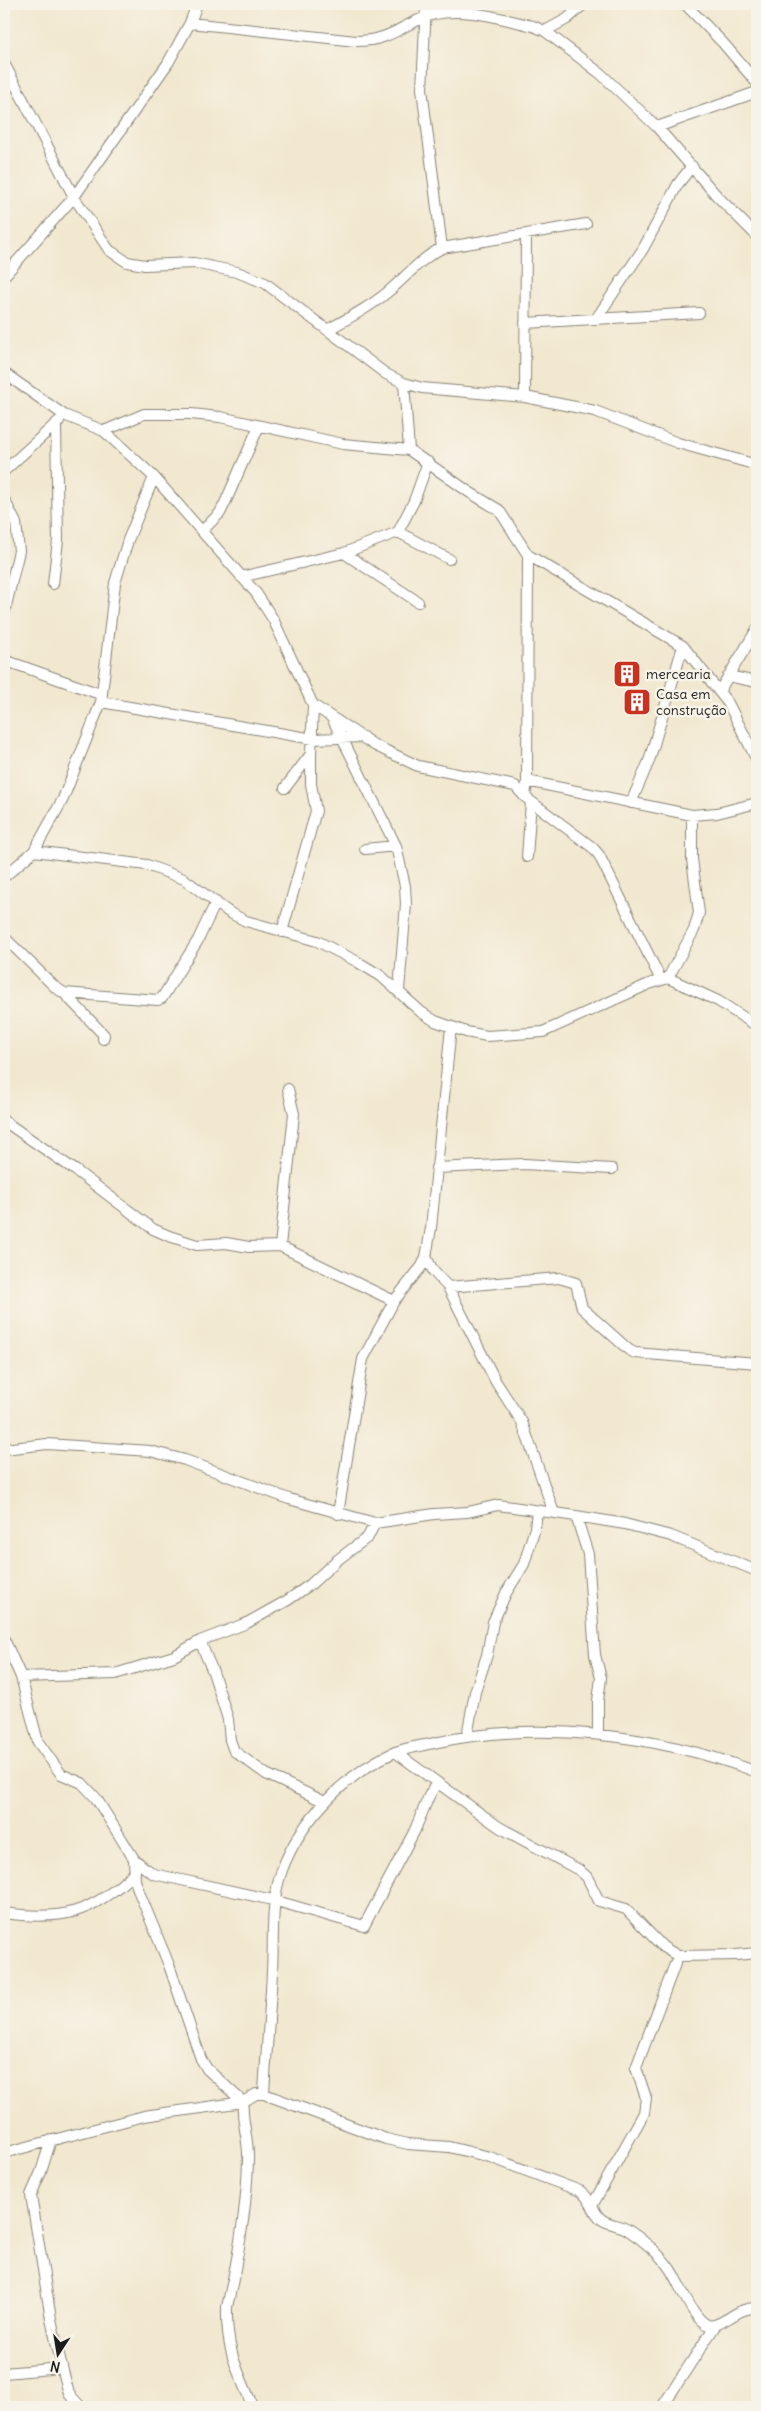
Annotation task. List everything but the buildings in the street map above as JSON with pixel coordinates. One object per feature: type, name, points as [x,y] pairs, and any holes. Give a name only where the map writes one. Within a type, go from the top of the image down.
[{"type":"street","points":[[426,4],[422,89],[442,248]]},
{"type":"street","points":[[545,31],[567,19],[584,4]]},
{"type":"street","points":[[684,4],[757,83]]},
{"type":"street","points":[[4,276],[74,197],[168,63],[190,24],[193,6]]},
{"type":"street","points":[[190,24],[371,41],[390,36],[425,18],[442,13],[467,13],[533,26],[545,31],[601,74],[657,127],[717,196],[757,236]]},
{"type":"street","points":[[4,63],[74,197],[109,250],[127,262],[144,265],[194,263],[237,272],[265,283],[386,374],[404,383],[422,388],[525,397],[595,411],[678,443],[757,465]]},
{"type":"street","points":[[657,127],[757,92]]},
{"type":"street","points":[[596,319],[643,249],[676,188],[692,166]]},
{"type":"street","points":[[327,330],[365,310],[389,291],[427,255],[442,248],[586,224]]},
{"type":"street","points":[[525,397],[526,234]]},
{"type":"street","points":[[525,323],[700,313]]},
{"type":"street","points":[[4,373],[64,415],[104,431],[154,477],[256,594],[273,620],[313,705],[310,784],[316,811],[282,932]]},
{"type":"street","points":[[404,383],[409,450]]},
{"type":"street","points":[[104,431],[144,414],[191,414],[220,417],[343,444],[409,450],[469,492],[499,510],[528,554],[683,646],[710,681],[720,690],[757,760]]},
{"type":"street","points":[[4,470],[56,425],[64,415]]},
{"type":"street","points":[[53,584],[58,540],[56,425]]},
{"type":"street","points":[[202,531],[220,513],[259,426]]},
{"type":"street","points":[[241,577],[344,553],[398,532],[414,501],[428,462]]},
{"type":"street","points":[[4,877],[34,851],[63,799],[101,698],[109,648],[115,583],[120,563],[154,477]]},
{"type":"street","points":[[4,499],[16,523],[19,551],[4,614]]},
{"type":"street","points":[[398,532],[449,559]]},
{"type":"street","points":[[344,553],[418,602]]},
{"type":"street","points":[[527,857],[528,554]]},
{"type":"street","points":[[720,690],[757,629]]},
{"type":"street","points":[[631,803],[649,761],[683,646]]},
{"type":"street","points":[[4,660],[101,698],[313,739],[363,737]]},
{"type":"street","points":[[728,676],[757,682]]},
{"type":"street","points":[[313,705],[332,719],[418,766],[515,786],[528,800],[596,851],[665,979],[718,1001],[757,1026]]},
{"type":"street","points":[[332,719],[396,846],[405,886],[406,904],[398,990]]},
{"type":"street","points":[[286,788],[311,754]]},
{"type":"street","points":[[527,781],[692,815],[717,813],[757,803]]},
{"type":"street","points":[[34,851],[147,865],[184,879],[230,913],[246,921],[317,941],[381,976],[421,1012],[451,1027],[486,1036],[543,1032],[665,979],[694,930],[699,913],[692,859],[692,815]]},
{"type":"street","points":[[366,849],[396,846]]},
{"type":"street","points":[[64,993],[158,1000],[162,998],[198,940],[216,902]]},
{"type":"street","points":[[4,937],[55,987],[64,993],[104,1035],[102,1039]]},
{"type":"street","points":[[338,1514],[363,1359],[394,1301],[414,1279],[426,1257],[432,1228],[436,1168],[451,1027]]},
{"type":"street","points":[[280,1246],[294,1114],[288,1089]]},
{"type":"street","points":[[4,1121],[76,1170],[153,1229],[168,1236],[197,1245],[226,1243],[249,1247],[280,1246],[394,1301]]},
{"type":"street","points":[[436,1168],[524,1164],[612,1169]]},
{"type":"street","points":[[426,1257],[434,1272],[448,1287],[496,1382],[522,1422],[554,1512]]},
{"type":"street","points":[[448,1287],[559,1278],[576,1283],[582,1308],[635,1353],[757,1363]]},
{"type":"street","points":[[4,1449],[47,1444],[150,1451],[185,1460],[289,1499],[375,1523],[434,1514],[468,1512],[498,1505],[554,1512],[626,1524],[670,1536],[757,1570]]},
{"type":"street","points":[[467,1736],[475,1692],[488,1655],[493,1622],[506,1593],[524,1564],[535,1528],[537,1511]]},
{"type":"street","points":[[576,1516],[588,1554],[595,1655],[601,1678],[598,1701],[598,1734]]},
{"type":"street","points":[[22,1677],[115,1674],[174,1656],[200,1641],[247,1623],[288,1600],[311,1584],[336,1561],[368,1537],[375,1523]]},
{"type":"street","points":[[4,1639],[22,1677],[38,1742],[61,1774],[82,1783],[96,1798],[134,1859],[154,1874],[273,1900],[364,1926],[414,1832],[437,1782]]},
{"type":"street","points":[[200,1641],[214,1672],[228,1719],[230,1740],[234,1751],[266,1774],[325,1802]]},
{"type":"street","points":[[264,2094],[272,1972],[273,1900],[286,1859],[325,1802],[351,1777],[394,1752],[467,1736],[514,1732],[598,1734],[669,1745],[727,1760],[757,1772]]},
{"type":"street","points":[[394,1752],[499,1827],[579,1870],[587,1877],[599,1901],[626,1909],[663,1947],[678,1956],[757,1953]]},
{"type":"street","points":[[134,1859],[135,1880],[144,1908],[169,1965],[201,2060],[207,2069],[243,2102]]},
{"type":"street","points":[[4,1914],[55,1917],[69,1914],[108,1896],[135,1872]]},
{"type":"street","points":[[593,2204],[644,2113],[646,2098],[636,2068],[678,1956]]},
{"type":"street","points":[[4,2153],[144,2116],[243,2102],[256,2094],[264,2094],[386,2139],[408,2144],[449,2147],[490,2157],[580,2191],[588,2197],[601,2220],[628,2230],[670,2268],[700,2320],[708,2325],[715,2326]]},
{"type":"street","points":[[243,2102],[242,2116],[247,2134],[248,2157],[245,2202],[227,2324],[229,2348],[253,2407]]},
{"type":"street","points":[[51,2140],[41,2172],[31,2195],[51,2319],[62,2368],[69,2394],[81,2407]]},
{"type":"street","points":[[36,2144],[44,2160]]},
{"type":"street","points":[[662,2407],[715,2326],[738,2311],[750,2307],[757,2308]]},
{"type":"street","points":[[4,2373],[62,2368]]},
{"type":"place","name":"mercearia","points":[[627,674]]},
{"type":"place","name":"Casa em construção","points":[[637,702]]}]
